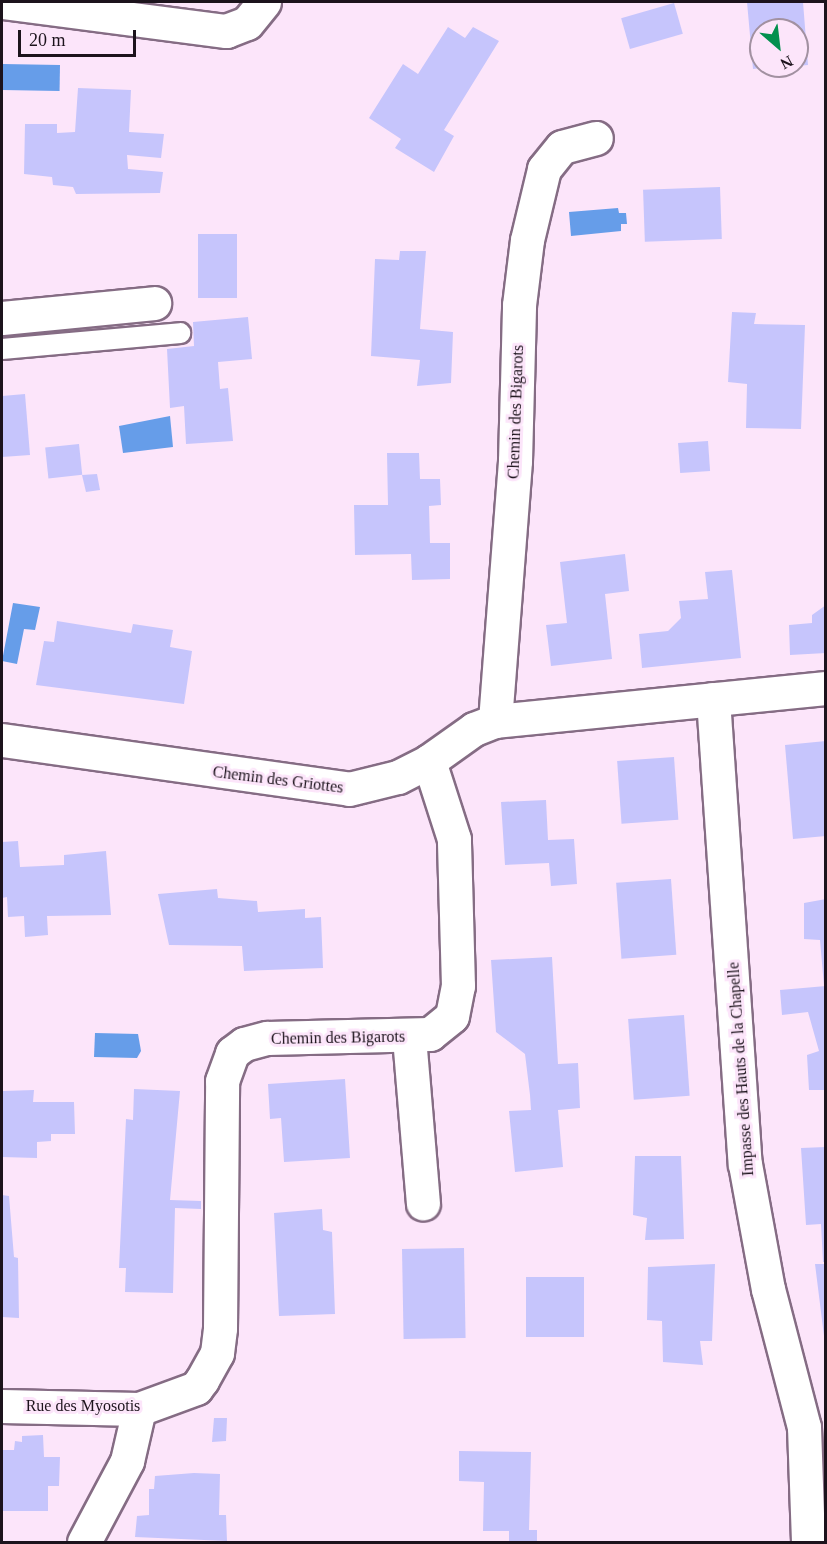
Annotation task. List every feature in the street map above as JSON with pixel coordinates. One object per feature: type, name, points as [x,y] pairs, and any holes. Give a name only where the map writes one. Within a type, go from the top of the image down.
[{"type":"street","points":[[2,2],[226,31],[247,23],[264,2]]},
{"type":"street","name":"Chemin des Bigarots","points":[[495,721],[515,461],[519,305],[527,240],[544,169],[562,147],[596,138]]},
{"type":"street","points":[[2,318],[154,303]]},
{"type":"street","name":"Chemin des Griottes","points":[[2,740],[336,789],[372,786],[429,761],[474,729],[495,721],[825,688]]},
{"type":"street","name":"Impasse des Hauts de la Chapelle","points":[[713,699],[745,1164],[768,1289],[804,1427],[808,1542]]},
{"type":"street","name":"Chemin des Bigarots","points":[[196,1388],[218,1353],[222,1081],[232,1053],[244,1044],[267,1038],[409,1037],[443,1026],[457,1004],[459,986],[454,839],[429,761]]},
{"type":"street","points":[[409,1037],[423,1203]]},
{"type":"street","name":"Rue des Myosotis","points":[[2,1406],[139,1409],[196,1388]]},
{"type":"street","points":[[84,1542],[127,1461],[139,1409]]},
{"type":"lane","points":[[2,349],[180,333]]},
{"type":"water","points":[[3,64],[60,65],[60,91],[3,90]]},
{"type":"water","points":[[618,208],[619,213],[626,213],[627,224],[621,224],[621,231],[571,236],[569,212]]},
{"type":"water","points":[[170,416],[173,447],[123,453],[119,426]]},
{"type":"water","points":[[13,603],[40,607],[35,630],[24,629],[17,664],[2,661]]},
{"type":"water","points":[[95,1033],[138,1034],[141,1051],[137,1058],[94,1057]]},
{"type":"building","points":[[747,2],[803,2],[804,18],[749,18],[749,24]]},
{"type":"building","points":[[674,3],[683,34],[630,49],[621,18]]},
{"type":"building","points":[[448,27],[465,38],[473,27],[499,41],[444,130],[454,136],[434,172],[395,148],[401,139],[369,118],[403,64],[418,74]]},
{"type":"building","points":[[78,88],[131,90],[129,132],[164,134],[161,158],[127,155],[128,169],[163,172],[160,193],[76,194],[73,187],[53,185],[52,177],[24,174],[25,124],[57,124],[57,133],[75,132]]},
{"type":"building","points":[[720,187],[722,239],[645,242],[643,190]]},
{"type":"building","points":[[198,234],[237,234],[237,298],[198,298]]},
{"type":"building","points":[[400,251],[426,251],[420,329],[453,332],[451,383],[417,386],[420,360],[371,356],[375,259],[399,260]]},
{"type":"building","points":[[732,312],[756,313],[754,324],[805,325],[801,429],[746,428],[747,384],[728,382]]},
{"type":"building","points":[[248,317],[252,359],[218,362],[220,389],[228,388],[233,441],[186,444],[184,406],[170,408],[167,349],[194,346],[193,322]]},
{"type":"building","points":[[25,394],[30,455],[2,457],[2,396]]},
{"type":"building","points":[[708,441],[710,471],[680,473],[678,443]]},
{"type":"building","points":[[79,444],[82,475],[48,478],[45,448]]},
{"type":"building","points":[[387,453],[419,453],[420,479],[440,479],[441,505],[429,506],[430,543],[450,543],[450,579],[412,580],[411,554],[355,555],[354,505],[388,505]]},
{"type":"building","points":[[97,474],[100,490],[86,492],[82,475]]},
{"type":"building","points":[[625,554],[629,591],[605,594],[612,659],[551,666],[546,625],[567,623],[560,562]]},
{"type":"building","points":[[732,570],[741,658],[642,668],[639,634],[668,631],[681,618],[679,601],[708,599],[705,572]]},
{"type":"building","points":[[826,605],[826,653],[790,655],[789,625],[812,623],[812,615]]},
{"type":"building","points":[[57,621],[131,633],[133,624],[173,630],[170,647],[192,651],[184,704],[36,685],[44,641],[54,642]]},
{"type":"building","points":[[826,741],[826,836],[793,839],[785,745]]},
{"type":"building","points":[[674,757],[678,820],[622,824],[617,761]]},
{"type":"building","points":[[546,800],[548,840],[574,839],[577,884],[551,886],[549,863],[505,865],[501,802]]},
{"type":"building","points":[[18,841],[20,867],[64,865],[64,855],[106,851],[111,915],[47,916],[48,935],[25,937],[24,916],[8,917],[7,897],[2,898],[2,842]]},
{"type":"building","points":[[671,879],[676,955],[621,959],[616,883]]},
{"type":"building","points":[[217,889],[218,898],[257,901],[258,912],[305,909],[305,918],[321,917],[323,968],[244,971],[242,946],[169,945],[158,894]]},
{"type":"building","points":[[826,899],[826,986],[824,986],[820,940],[804,939],[804,903]]},
{"type":"building","points":[[552,957],[558,1064],[578,1063],[580,1108],[558,1110],[563,1167],[515,1172],[509,1111],[531,1110],[530,1095],[525,1054],[496,1032],[491,960]]},
{"type":"building","points":[[826,986],[826,1090],[809,1090],[807,1055],[819,1051],[808,1012],[782,1015],[780,990]]},
{"type":"building","points":[[684,1015],[690,1096],[634,1100],[628,1019]]},
{"type":"building","points":[[345,1079],[350,1158],[284,1162],[281,1118],[270,1119],[268,1084]]},
{"type":"building","points":[[134,1089],[180,1091],[170,1200],[201,1201],[201,1209],[175,1208],[173,1293],[125,1292],[126,1268],[119,1268],[126,1119],[133,1120]]},
{"type":"building","points":[[34,1090],[33,1102],[74,1102],[75,1134],[51,1134],[51,1141],[37,1142],[37,1158],[2,1157],[3,1091]]},
{"type":"building","points":[[826,1147],[826,1262],[823,1262],[821,1224],[806,1225],[801,1148]]},
{"type":"building","points":[[635,1156],[681,1156],[684,1239],[645,1240],[647,1218],[633,1215]]},
{"type":"building","points":[[2,1195],[9,1196],[14,1257],[18,1258],[19,1318],[2,1317]]},
{"type":"building","points":[[322,1209],[323,1230],[332,1232],[335,1314],[279,1316],[274,1213]]},
{"type":"building","points":[[464,1248],[466,1338],[404,1339],[402,1249]]},
{"type":"building","points":[[715,1264],[712,1341],[700,1341],[703,1365],[663,1362],[662,1321],[647,1320],[648,1267]]},
{"type":"building","points":[[815,1264],[826,1264],[826,1336],[824,1336]]},
{"type":"building","points":[[526,1277],[584,1277],[584,1337],[526,1337]]},
{"type":"building","points":[[214,1418],[227,1418],[226,1441],[212,1442]]},
{"type":"building","points":[[43,1435],[44,1457],[60,1457],[59,1486],[48,1486],[48,1511],[2,1511],[2,1450],[14,1450],[15,1441],[22,1442],[22,1436]]},
{"type":"building","points":[[459,1451],[531,1452],[529,1530],[537,1530],[537,1542],[509,1542],[509,1531],[483,1531],[484,1482],[459,1481]]},
{"type":"building","points":[[220,1474],[219,1515],[226,1515],[227,1541],[135,1537],[137,1516],[149,1515],[149,1489],[154,1489],[155,1476]]}]
